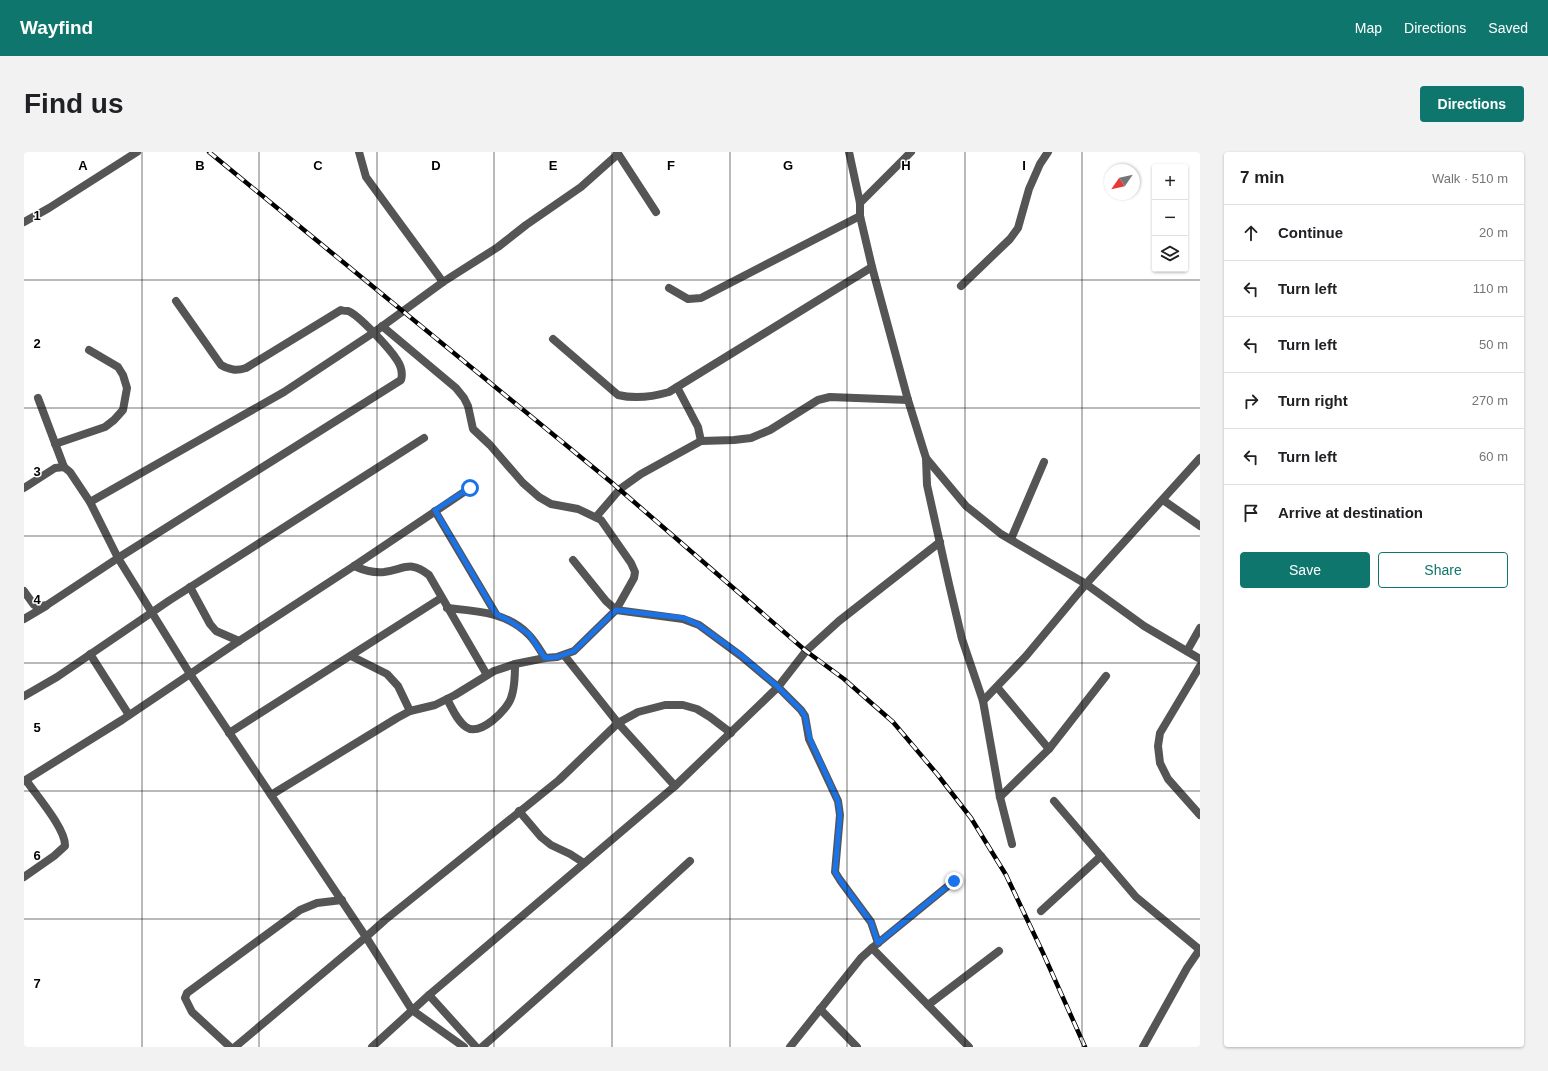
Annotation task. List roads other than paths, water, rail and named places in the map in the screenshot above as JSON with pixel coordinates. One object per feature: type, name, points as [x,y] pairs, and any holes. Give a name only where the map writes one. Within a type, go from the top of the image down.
[{"type":"street","points":[[24,222],[49,208],[137,152]]},
{"type":"street","points":[[359,152],[366,177],[443,282]]},
{"type":"street","points":[[849,152],[860,203],[860,216],[872,267],[908,400],[926,458],[927,485],[962,640],[983,701],[1000,797],[1012,844]]},
{"type":"street","points":[[860,203],[911,152]]},
{"type":"street","points":[[961,286],[1010,239],[1018,228],[1029,189],[1040,164],[1048,152]]},
{"type":"street","points":[[90,502],[284,392],[382,326],[443,282],[498,247],[526,225],[581,187],[618,153],[656,212]]},
{"type":"street","points":[[669,288],[688,299],[701,298],[860,216]]},
{"type":"street","points":[[553,339],[618,395],[629,398],[655,396],[669,392],[872,267]]},
{"type":"street","points":[[24,619],[118,558],[402,380],[403,374],[397,360],[373,332],[348,311],[341,310],[246,368],[229,370],[221,365],[176,301]]},
{"type":"street","points":[[271,795],[397,718],[410,712],[435,705],[494,671],[515,664],[557,657],[574,651],[616,610],[634,578],[635,572],[631,563],[601,520],[578,509],[552,504],[539,497],[523,483],[490,445],[473,430],[468,406],[456,388],[382,326]]},
{"type":"street","points":[[55,444],[105,427],[123,410],[127,388],[123,375],[118,367],[89,350]]},
{"type":"street","points":[[677,387],[698,427],[701,441]]},
{"type":"street","points":[[596,517],[620,489],[641,474],[701,441],[751,438],[770,430],[818,400],[830,397],[908,400]]},
{"type":"street","points":[[38,398],[64,467],[70,472],[90,502],[118,558],[190,674],[342,900],[412,1010],[464,1047]]},
{"type":"street","points":[[24,696],[57,677],[190,587],[424,438]]},
{"type":"street","points":[[926,458],[966,506],[1001,534],[1086,584],[1144,626],[1200,659]]},
{"type":"street","points":[[983,701],[1026,656],[1086,584],[1200,458]]},
{"type":"street","points":[[1010,539],[1044,462]]},
{"type":"street","points":[[24,488],[55,468],[64,467]]},
{"type":"street","points":[[24,877],[54,856],[65,846],[65,840],[60,828],[25,781],[129,715],[470,488]]},
{"type":"street","points":[[1163,500],[1200,526]]},
{"type":"street","points":[[435,510],[496,614]]},
{"type":"street","points":[[372,1047],[429,995],[675,786],[778,687],[806,651],[839,621],[940,542]]},
{"type":"street","points":[[572,560],[606,601],[616,610],[684,618],[699,625],[742,656],[778,687],[801,710],[805,716],[810,739],[838,801],[840,815],[835,872],[871,922],[875,945],[928,1005],[969,1047]]},
{"type":"street","points":[[354,566],[365,570],[384,572],[407,566],[416,567],[429,575],[487,675]]},
{"type":"street","points":[[190,587],[210,624],[216,631],[238,641]]},
{"type":"street","points":[[24,591],[34,605],[47,605]]},
{"type":"street","points":[[229,733],[441,598]]},
{"type":"street","points":[[447,608],[496,614],[510,621],[529,634],[545,658]]},
{"type":"street","points":[[1187,651],[1200,628]]},
{"type":"street","points":[[90,654],[129,715]]},
{"type":"street","points":[[564,655],[618,723],[675,786]]},
{"type":"street","points":[[351,656],[387,674],[398,686],[410,712]]},
{"type":"street","points":[[447,699],[459,720],[466,727],[476,729],[489,723],[503,712],[511,699],[515,664]]},
{"type":"street","points":[[1200,666],[1160,733],[1158,746],[1160,764],[1168,779],[1200,815]]},
{"type":"street","points":[[1000,797],[1049,749],[1106,676]]},
{"type":"street","points":[[997,686],[1049,749]]},
{"type":"street","points":[[235,1047],[385,920],[519,810],[559,780],[618,723],[638,712],[665,705],[683,705],[697,709],[731,733]]},
{"type":"street","points":[[1054,801],[1136,897],[1200,950],[1187,968],[1143,1047]]},
{"type":"street","points":[[519,810],[541,837],[551,845],[584,863]]},
{"type":"street","points":[[1041,910],[1101,856]]},
{"type":"street","points":[[482,1047],[690,861]]},
{"type":"street","points":[[790,1047],[861,958],[954,881]]},
{"type":"street","points":[[230,1047],[192,1012],[185,998],[187,993],[300,910],[317,903],[342,900]]},
{"type":"street","points":[[928,1005],[999,951]]},
{"type":"street","points":[[429,995],[476,1047]]},
{"type":"street","points":[[820,1009],[857,1047]]},
{"type":"railway","points":[[209,152],[611,482],[806,651],[844,679],[893,722],[937,774],[971,818],[1006,875],[1085,1047]]}]
